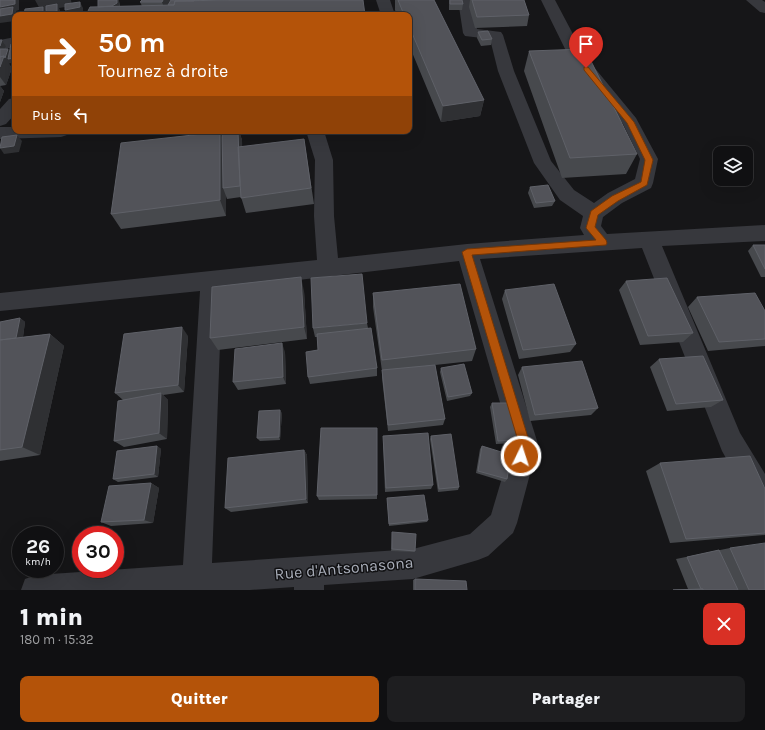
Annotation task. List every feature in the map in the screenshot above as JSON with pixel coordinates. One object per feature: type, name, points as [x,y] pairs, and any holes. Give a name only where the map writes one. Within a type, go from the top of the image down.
[{"type":"street","points":[[383,0],[387,12]]},
{"type":"street","points":[[465,0],[470,33],[496,34],[506,71],[543,163],[567,195],[594,213]]},
{"type":"street","points":[[548,0],[577,58],[630,122],[649,160],[644,183],[615,198],[594,213],[590,228],[603,243]]},
{"type":"street","points":[[753,0],[765,9]]},
{"type":"street","points":[[0,45],[12,43]]},
{"type":"street","points":[[0,120],[12,106]]},
{"type":"street","points":[[0,133],[12,133]]},
{"type":"street","points":[[316,134],[324,160],[324,216],[328,268]]},
{"type":"street","points":[[0,302],[211,281],[467,252],[649,239],[765,234]]},
{"type":"street","points":[[649,239],[731,442],[765,500]]},
{"type":"street","name":"Rue d'Antsonasona","points":[[36,590],[197,579],[309,580],[414,564],[478,546],[503,523],[524,444],[467,252]]},
{"type":"street","points":[[197,579],[211,281]]},
{"type":"building","points":[[0,0],[15,0],[15,4],[0,7]]},
{"type":"building","points":[[98,0],[117,0],[117,3],[112,6],[98,7]]},
{"type":"building","points":[[142,0],[163,0],[162,2],[140,2]]},
{"type":"building","points":[[171,0],[195,0],[175,1],[174,5],[168,5]]},
{"type":"building","points":[[363,0],[365,12],[88,12],[90,7],[174,5],[175,1]]},
{"type":"building","points":[[398,0],[434,0],[484,100],[443,106],[412,33],[412,12],[403,12]]},
{"type":"building","points":[[450,0],[462,0],[463,4],[450,4]]},
{"type":"building","points":[[472,0],[524,0],[529,15],[477,17]]},
{"type":"building","points":[[80,2],[80,7],[65,10],[65,4]]},
{"type":"building","points":[[57,4],[57,11],[46,12],[46,6]]},
{"type":"building","points":[[13,7],[12,14],[0,16],[0,9]]},
{"type":"building","points":[[43,7],[43,12],[24,12],[25,9]]},
{"type":"building","points":[[488,31],[492,39],[482,40],[478,32]]},
{"type":"building","points":[[11,44],[12,58],[8,59]]},
{"type":"building","points":[[0,49],[8,49],[5,58],[4,56],[0,57]]},
{"type":"building","points":[[585,49],[637,154],[570,158],[529,51]]},
{"type":"building","points":[[4,56],[0,67],[0,57]]},
{"type":"building","points":[[202,134],[220,134],[220,200],[111,214],[121,143]]},
{"type":"building","points":[[222,134],[238,134],[240,186],[223,188]]},
{"type":"building","points":[[17,135],[14,146],[0,148],[2,137]]},
{"type":"building","points":[[304,139],[311,188],[241,198],[238,147]]},
{"type":"building","points":[[548,185],[555,201],[536,203],[530,187]]},
{"type":"building","points":[[753,245],[765,245],[765,269]]},
{"type":"building","points":[[362,274],[367,323],[313,328],[311,278]]},
{"type":"building","points":[[301,277],[304,327],[210,338],[212,287]]},
{"type":"building","points":[[667,278],[693,333],[648,336],[626,281]]},
{"type":"building","points":[[460,284],[476,349],[382,360],[373,293]]},
{"type":"building","points":[[554,284],[576,344],[523,350],[505,290]]},
{"type":"building","points":[[755,293],[765,311],[765,339],[719,342],[697,297]]},
{"type":"building","points":[[20,318],[16,338],[0,340],[0,322]]},
{"type":"building","points":[[182,327],[178,385],[115,393],[124,334]]},
{"type":"building","points":[[371,328],[377,368],[308,377],[306,352],[318,350],[317,334]]},
{"type":"building","points":[[50,334],[22,447],[0,450],[0,340]]},
{"type":"building","points":[[282,343],[283,377],[233,382],[235,349]]},
{"type":"building","points":[[703,356],[723,400],[676,404],[659,359]]},
{"type":"building","points":[[582,361],[598,408],[535,415],[522,367]]},
{"type":"building","points":[[464,364],[472,393],[448,397],[441,368]]},
{"type":"building","points":[[435,365],[445,419],[388,425],[382,370]]},
{"type":"building","points":[[161,393],[159,433],[114,441],[118,401]]},
{"type":"building","points":[[492,403],[512,403],[518,440],[498,441]]},
{"type":"building","points":[[280,410],[279,437],[257,438],[259,411]]},
{"type":"building","points":[[321,428],[377,428],[377,495],[317,496]]},
{"type":"building","points":[[428,433],[433,485],[386,488],[383,436]]},
{"type":"building","points":[[451,434],[459,487],[439,489],[431,436]]},
{"type":"building","points":[[157,446],[154,474],[113,479],[117,451]]},
{"type":"building","points":[[482,446],[511,455],[507,479],[478,471]]},
{"type":"building","points":[[304,450],[306,499],[225,508],[228,458]]},
{"type":"building","points":[[750,456],[765,489],[765,533],[686,539],[660,463]]},
{"type":"building","points":[[151,483],[144,520],[101,522],[109,486]]},
{"type":"building","points":[[424,495],[428,520],[389,524],[387,498]]},
{"type":"building","points":[[392,532],[416,534],[415,551],[392,549]]},
{"type":"building","points":[[765,543],[765,590],[749,590],[730,548]]},
{"type":"building","points":[[719,550],[738,590],[701,589],[687,557]]},
{"type":"building","points":[[415,579],[466,581],[467,590],[415,590]]},
{"type":"building","points":[[703,589],[703,590],[673,590]]},
{"type":"route","points":[[521,456],[524,444],[467,252],[603,243],[590,228],[594,213],[615,198],[644,183],[649,160],[630,122],[586,68]]}]
